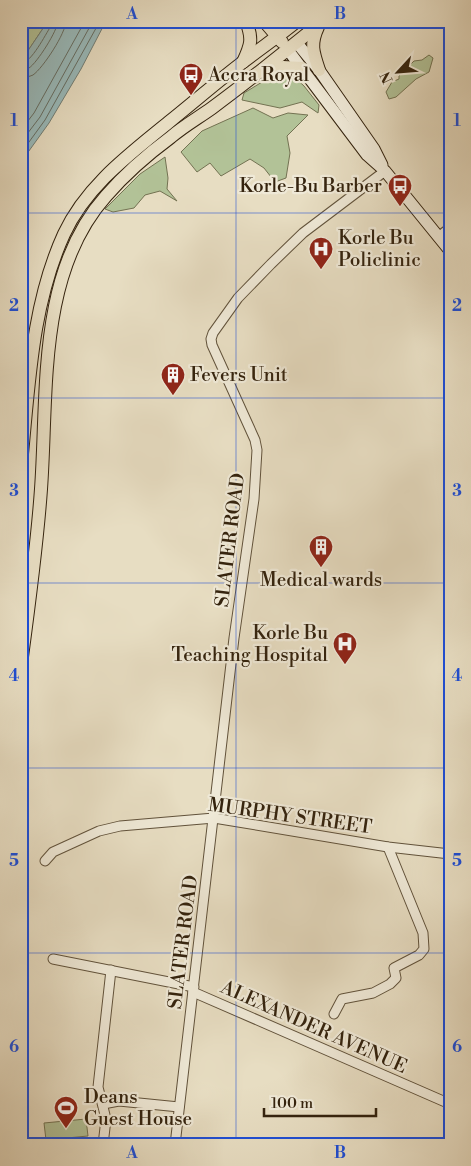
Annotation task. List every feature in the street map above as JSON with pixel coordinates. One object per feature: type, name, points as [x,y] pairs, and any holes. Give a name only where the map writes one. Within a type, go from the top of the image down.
[{"type":"main road","points":[[243,62],[249,50],[252,37],[246,21]]},
{"type":"main road","points":[[264,21],[285,37],[319,70],[374,149],[385,171]]},
{"type":"main road","points":[[172,136],[261,72],[297,21]]},
{"type":"main road","points":[[21,464],[32,352],[44,293],[65,233],[78,211],[94,190],[124,159],[243,62],[285,37],[321,23]]},
{"type":"main road","points":[[319,70],[312,48],[312,41],[321,23]]},
{"type":"main road","points":[[285,37],[302,68],[367,155],[385,171],[450,251]]},
{"type":"main road","points":[[21,664],[38,532],[48,353],[60,283],[75,241],[96,208],[123,178],[262,64],[285,37]]},
{"type":"main road","points":[[261,72],[284,67],[302,68]]},
{"type":"street","name":"SLATER ROAD","points":[[175,1145],[234,638],[254,499],[257,450],[255,440],[211,339],[238,298],[303,233],[385,171]]},
{"type":"street","points":[[438,237],[450,228]]},
{"type":"street","name":"MURPHY STREET","points":[[45,861],[53,852],[98,831],[120,826],[214,818],[388,847],[450,854]]},
{"type":"street","points":[[334,1014],[342,999],[373,993],[390,984],[396,978],[394,968],[419,955],[424,949],[423,933],[388,847]]},
{"type":"street","name":"ALEXANDER AVENUE","points":[[54,959],[194,989],[450,1104]]},
{"type":"street","points":[[103,1145],[106,1119],[98,1087],[111,970]]},
{"type":"street","points":[[103,1104],[119,1101],[179,1107]]},
{"type":"green space","points":[[21,21],[48,21],[21,61]]},
{"type":"green space","points":[[429,55],[433,58],[429,72],[416,79],[396,97],[389,99],[386,92],[392,82],[399,79],[399,76],[414,61],[422,60]]},
{"type":"green space","points":[[291,74],[304,86],[319,105],[318,113],[302,102],[280,108],[242,100],[244,93],[272,76]]},
{"type":"green space","points":[[253,108],[273,118],[288,113],[308,115],[287,136],[290,153],[286,178],[275,182],[264,168],[250,159],[221,176],[210,163],[197,172],[181,152],[202,131]]},
{"type":"green space","points":[[165,157],[168,178],[167,189],[177,201],[160,191],[145,195],[134,208],[113,212],[105,209],[140,174]]},
{"type":"green space","name":"Deans Guest House","points":[[86,1119],[88,1136],[46,1140],[44,1123]]},
{"type":"water","points":[[48,21],[106,21],[81,69],[49,123],[21,162],[21,61]]},
{"type":"place","name":"Accra Royal","points":[[191,96]]},
{"type":"place","name":"Korle-Bu Barber","points":[[400,207]]},
{"type":"place","name":"Korle Bu Policlinic","points":[[321,270]]},
{"type":"place","name":"Fevers Unit","points":[[173,396]]},
{"type":"place","name":"Medical wards","points":[[321,568]]},
{"type":"place","name":"Korle Bu Teaching Hospital","points":[[345,665]]},
{"type":"place","name":"Deans Guest House","points":[[66,1129]]}]
